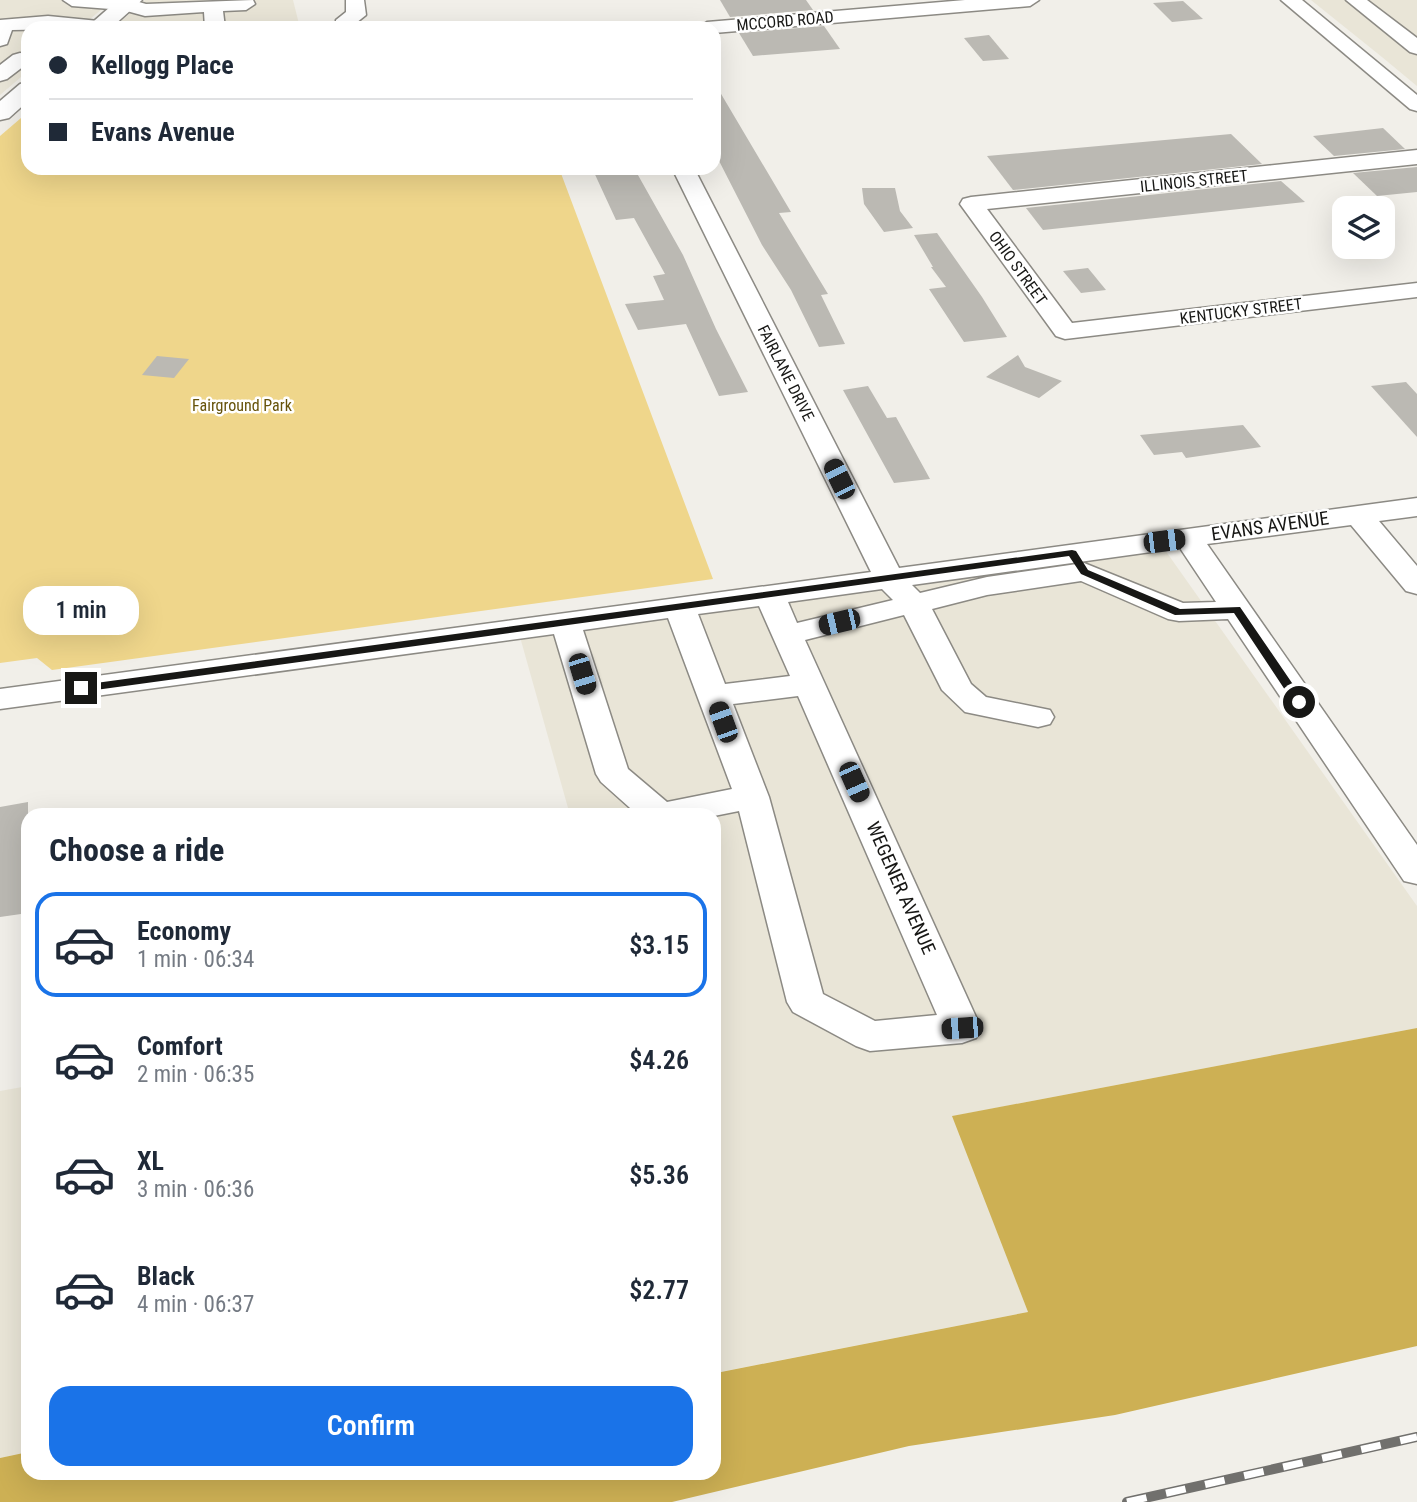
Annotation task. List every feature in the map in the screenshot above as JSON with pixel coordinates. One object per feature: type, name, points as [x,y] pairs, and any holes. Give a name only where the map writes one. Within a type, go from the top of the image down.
[{"type":"main road","points":[[109,21],[128,2]]},
{"type":"main road","points":[[0,113],[21,94]]},
{"type":"street","points":[[346,21],[356,15],[358,10],[355,0]]},
{"type":"street","name":"MCCORD ROAD","points":[[721,27],[973,2],[1030,0]]},
{"type":"street","points":[[1290,0],[1407,87],[1417,105]]},
{"type":"street","points":[[1355,0],[1417,48]]},
{"type":"street","points":[[48,21],[48,17],[62,5],[72,1],[128,2],[145,10],[214,19],[246,4]]},
{"type":"street","points":[[0,40],[3,26],[21,26]]},
{"type":"street","points":[[0,48],[21,54]]},
{"type":"street","points":[[0,54],[21,55]]},
{"type":"street","points":[[0,75],[21,58]]},
{"type":"street","points":[[0,84],[21,86]]},
{"type":"street","name":"ILLINOIS STREET","points":[[971,204],[1417,158]]},
{"type":"street","name":"FAIRLANE DRIVE","points":[[687,175],[889,578],[914,604],[958,690],[976,705],[1038,716]]},
{"type":"street","name":"OHIO STREET","points":[[971,204],[1065,331]]},
{"type":"street","name":"KENTUCKY STREET","points":[[1065,331],[1417,290]]},
{"type":"street","name":"EVANS AVENUE","points":[[0,699],[889,578],[1078,562],[1188,538],[1417,507]]},
{"type":"street","points":[[1358,514],[1417,585]]},
{"type":"street","points":[[1188,538],[1417,872]]},
{"type":"street","points":[[789,634],[1078,562],[1179,612],[1237,610]]},
{"type":"street","name":"WEGENER AVENUE","points":[[752,797],[806,1002],[870,1036],[962,1028],[789,634],[769,596]]},
{"type":"street","points":[[680,608],[752,797],[696,808]]},
{"type":"street","points":[[566,624],[613,774],[652,808]]},
{"type":"street","points":[[713,696],[811,684]]},
{"type":"shaded area","points":[[0,0],[113,0],[88,21],[21,21],[21,77],[0,95]]},
{"type":"shaded area","points":[[145,0],[293,0],[298,21],[121,21]]},
{"type":"shaded area","points":[[1311,0],[1417,0],[1417,86],[1382,57]]},
{"type":"shaded area","points":[[1165,550],[1417,906],[1417,1028],[953,1116],[1028,1312],[721,1372],[721,808],[568,808],[520,637]]},
{"type":"shaded area","points":[[1417,1028],[1417,1346],[1115,1415],[909,1446],[672,1502],[0,1502],[0,1458],[21,1454],[21,1480],[721,1480],[721,1372],[1028,1312],[952,1116]]},
{"type":"shaded area","points":[[21,1087],[21,1454],[0,1458],[0,1091]]},
{"type":"green space","name":"Fairground Park","points":[[21,118],[21,175],[562,175],[713,579],[52,670],[37,658],[0,663],[0,136]]},
{"type":"building","points":[[720,0],[806,0],[813,10],[730,17]]},
{"type":"building","points":[[1183,1],[1203,19],[1172,22],[1153,3]]},
{"type":"building","points":[[824,26],[840,49],[753,56],[739,33]]},
{"type":"building","points":[[989,35],[1009,59],[983,61],[964,38]]},
{"type":"building","points":[[721,94],[791,212],[779,213],[828,294],[821,295],[845,344],[819,347],[791,290],[762,245],[721,165]]},
{"type":"building","points":[[1383,128],[1405,149],[1334,156],[1313,136]]},
{"type":"building","points":[[1231,134],[1262,164],[1013,190],[987,156]]},
{"type":"building","points":[[1417,167],[1417,192],[1377,196],[1353,173]]},
{"type":"building","points":[[595,175],[638,175],[683,255],[748,392],[719,396],[686,324],[638,330],[625,304],[664,300],[653,276],[665,274],[634,218],[616,220]]},
{"type":"building","points":[[1281,181],[1305,202],[1043,230],[1026,208]]},
{"type":"building","points":[[862,188],[895,188],[900,211],[913,228],[884,232],[864,204]]},
{"type":"building","points":[[937,233],[1007,337],[964,342],[929,289],[946,287],[931,267],[914,235]]},
{"type":"building","points":[[1088,268],[1106,290],[1081,293],[1063,271]]},
{"type":"building","points":[[1018,355],[1025,367],[1062,381],[1039,398],[986,377]]},
{"type":"building","points":[[157,356],[189,359],[174,378],[142,375]]},
{"type":"building","points":[[1406,382],[1417,394],[1417,437],[1371,386]]},
{"type":"building","points":[[868,386],[887,418],[896,417],[930,479],[894,483],[843,390]]},
{"type":"building","points":[[1243,425],[1261,447],[1186,458],[1182,452],[1154,455],[1140,435]]},
{"type":"building","points":[[28,802],[28,808],[21,808],[21,914],[0,917],[0,807]]},
{"type":"railway","points":[[1127,1502],[1417,1437]]},
{"type":"route","points":[[81,688],[1072,553],[1084,572],[1179,612],[1237,610],[1299,702]]}]
